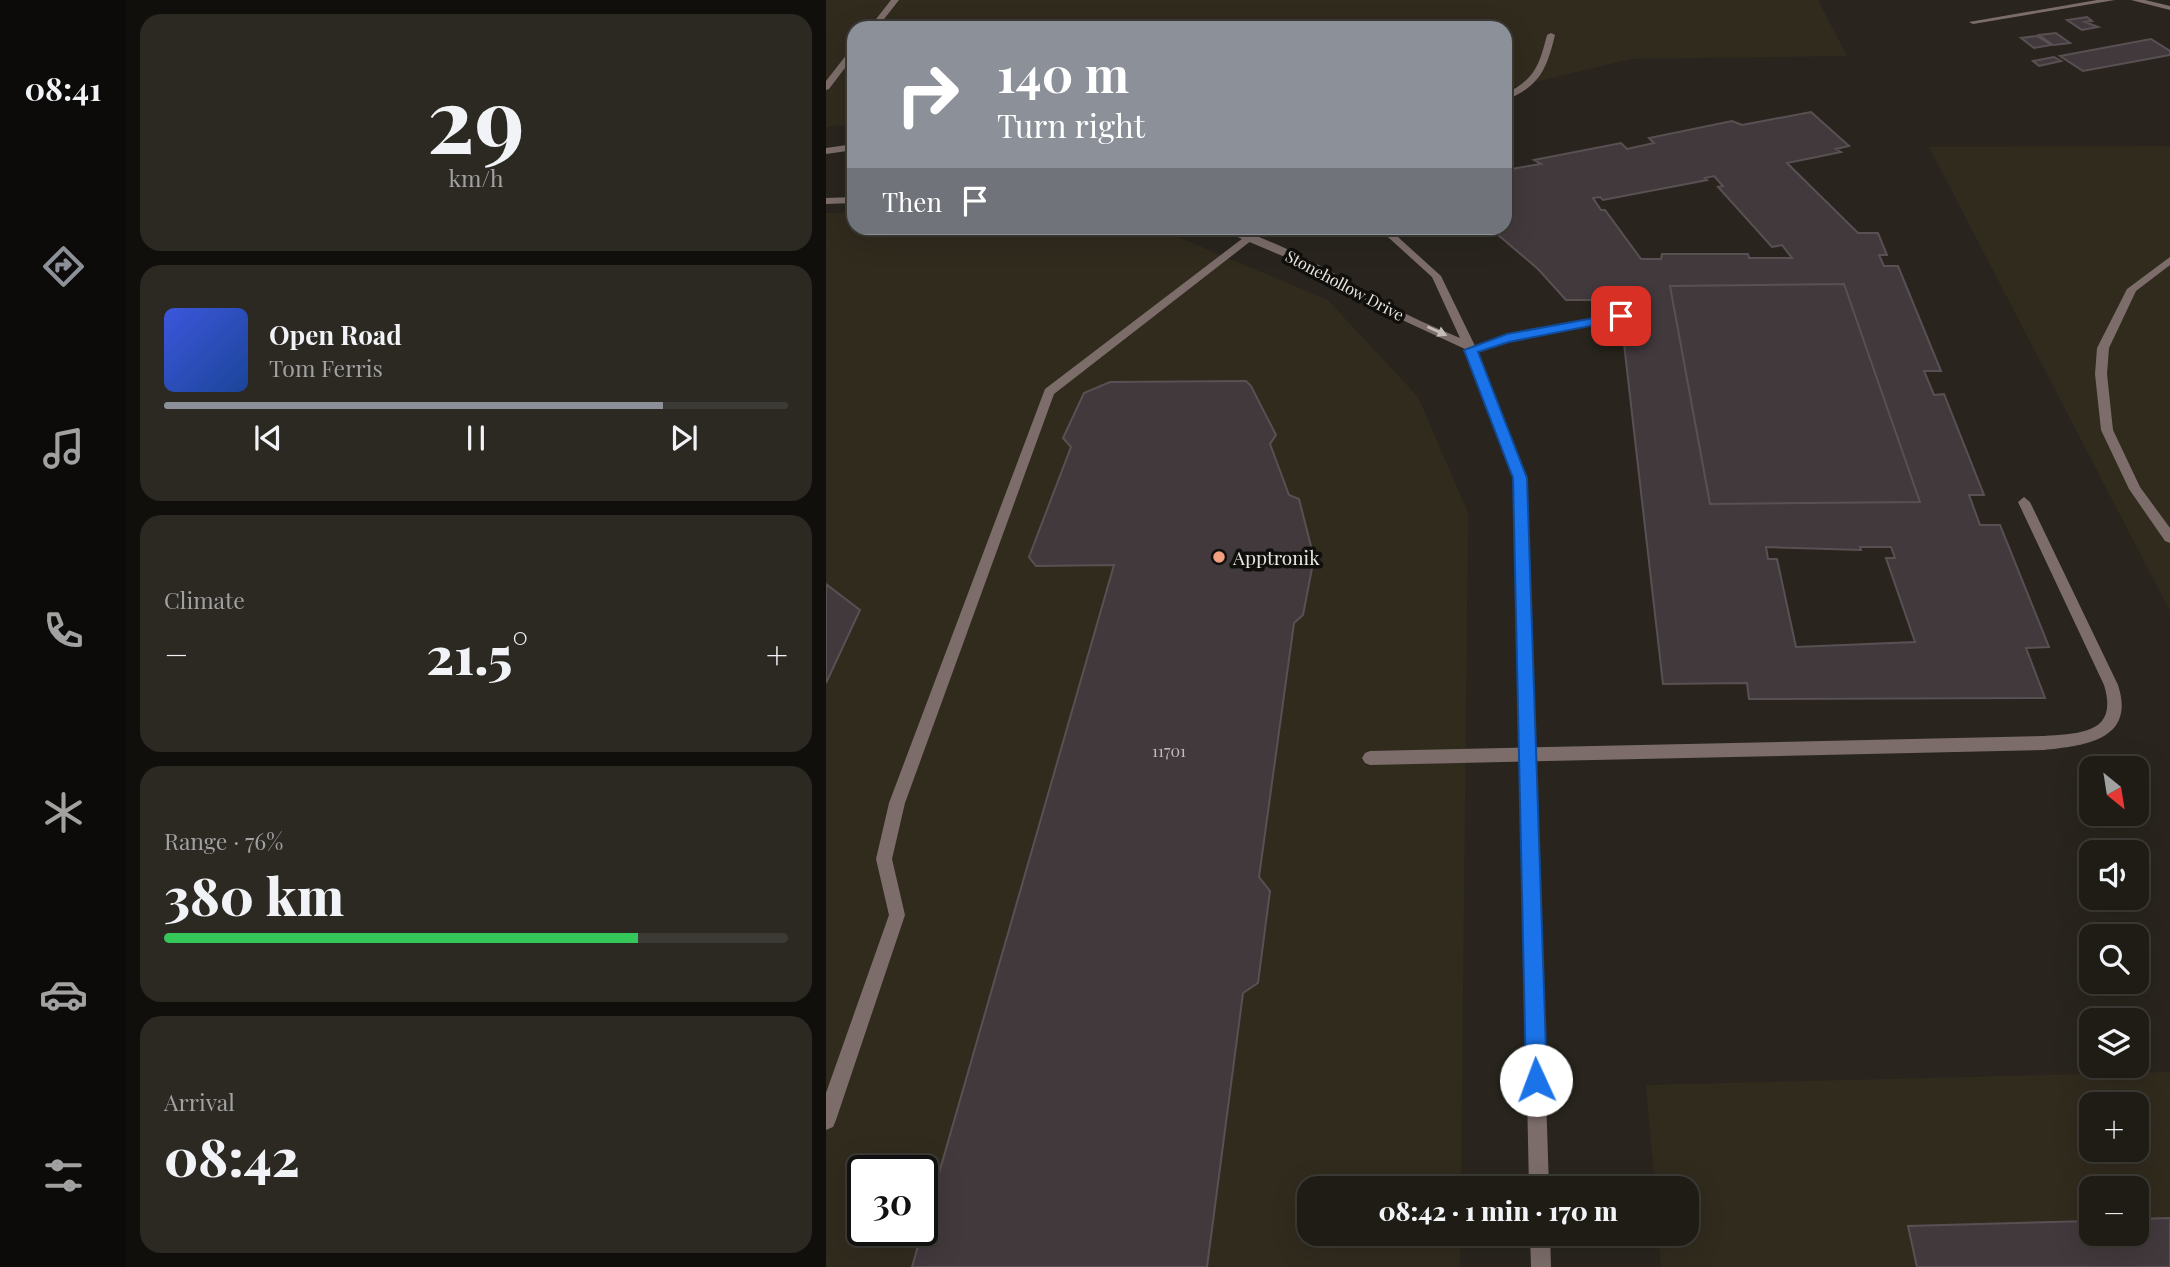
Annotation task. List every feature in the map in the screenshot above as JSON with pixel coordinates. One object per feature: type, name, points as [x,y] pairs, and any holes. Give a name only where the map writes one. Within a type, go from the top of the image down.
[{"type":"street","points":[[878,21],[895,0]]},
{"type":"street","points":[[1973,22],[2111,0]]},
{"type":"street","points":[[2134,0],[2170,8]]},
{"type":"street","points":[[1512,94],[1521,90],[1543,70],[1551,35]]},
{"type":"street","points":[[826,87],[847,60]]},
{"type":"street","points":[[826,151],[847,148]]},
{"type":"street","points":[[826,201],[847,200]]},
{"type":"street","points":[[826,1120],[897,915],[884,859],[897,803],[1049,392],[1255,235]]},
{"type":"street","name":"Stonehollow Drive","points":[[1255,235],[1397,313],[1469,348]]},
{"type":"street","points":[[1391,235],[1436,276],[1469,348],[1520,478],[1539,1176]]},
{"type":"street","points":[[2170,260],[2132,289],[2104,348],[2101,374],[2106,430],[2135,489],[2170,538]]},
{"type":"street","points":[[1469,348],[1621,316]]},
{"type":"street","points":[[1370,758],[1528,757],[1692,750],[2044,743],[2076,740],[2099,733],[2115,715],[2116,701],[2111,685],[2024,502]]},
{"type":"street","points":[[1540,1246],[1541,1267]]},
{"type":"shaded area","points":[[826,0],[1818,0],[1847,56],[1631,59],[1512,87],[1512,21],[847,21],[847,125],[826,127]]},
{"type":"shaded area","points":[[2170,146],[2170,611],[1929,147]]},
{"type":"shaded area","points":[[826,213],[847,213],[847,235],[1173,235],[1328,300],[1418,397],[1468,513],[1461,1176],[1297,1176],[1297,1246],[1460,1246],[1460,1267],[826,1267]]},
{"type":"shaded area","points":[[2170,1072],[2170,1267],[1661,1267],[1659,1246],[1699,1246],[1699,1176],[1654,1176],[1646,1085],[2079,1074],[2079,1078],[2149,1078],[2149,1073]]},
{"type":"building","points":[[2087,17],[2092,21],[2085,22],[2098,27],[2082,30],[2067,20]]},
{"type":"building","points":[[2056,33],[2070,43],[2053,45],[2039,35]]},
{"type":"building","points":[[2037,36],[2051,45],[2034,48],[2021,38]]},
{"type":"building","points":[[2151,39],[2170,51],[2170,55],[2083,71],[2060,56]]},
{"type":"building","points":[[2054,57],[2061,61],[2039,66],[2033,61]]},
{"type":"building","points":[[1811,112],[1849,146],[1836,149],[1841,152],[1787,163],[1858,233],[1878,233],[1887,255],[1879,255],[1884,266],[1898,266],[1941,371],[1924,371],[1934,395],[1944,394],[1984,495],[1969,495],[1980,525],[2000,525],[2049,647],[2026,648],[2045,698],[1749,699],[1747,683],[1663,684],[1619,300],[1566,300],[1538,269],[1498,235],[1512,235],[1512,169],[1541,164],[1534,160],[1621,143],[1627,149],[1654,143],[1649,138],[1732,121],[1742,125]],"holes":[[[1714,176],[1723,186],[1718,187],[1772,247],[1782,245],[1792,258],[1749,258],[1748,254],[1662,254],[1661,259],[1641,259],[1593,198],[1600,197],[1603,200],[1707,180],[1705,178]],[[1844,284],[1920,502],[1710,504],[1670,286]],[[1766,547],[1861,550],[1860,547],[1891,547],[1895,558],[1886,558],[1915,642],[1796,647],[1777,559],[1768,559]]]},
{"type":"building","points":[[1844,284],[1920,502],[1710,504],[1670,286]]},
{"type":"building","points":[[1246,381],[1276,435],[1270,444],[1289,495],[1299,499],[1314,558],[1303,615],[1294,623],[1259,877],[1270,891],[1258,983],[1243,993],[1207,1267],[912,1267],[918,1246],[938,1246],[938,1177],[1114,565],[1036,566],[1029,557],[1071,447],[1063,438],[1084,393],[1110,382]]},
{"type":"building","points":[[826,584],[860,610],[826,683]]},
{"type":"building","points":[[2170,1218],[2170,1267],[1917,1267],[1908,1226],[2079,1221],[2079,1246],[2149,1246],[2149,1219]]},
{"type":"place","name":"Apptronik","points":[[1219,557]]},
{"type":"route","points":[[1536,1080],[1520,478],[1471,350],[1507,338],[1621,316]]}]
